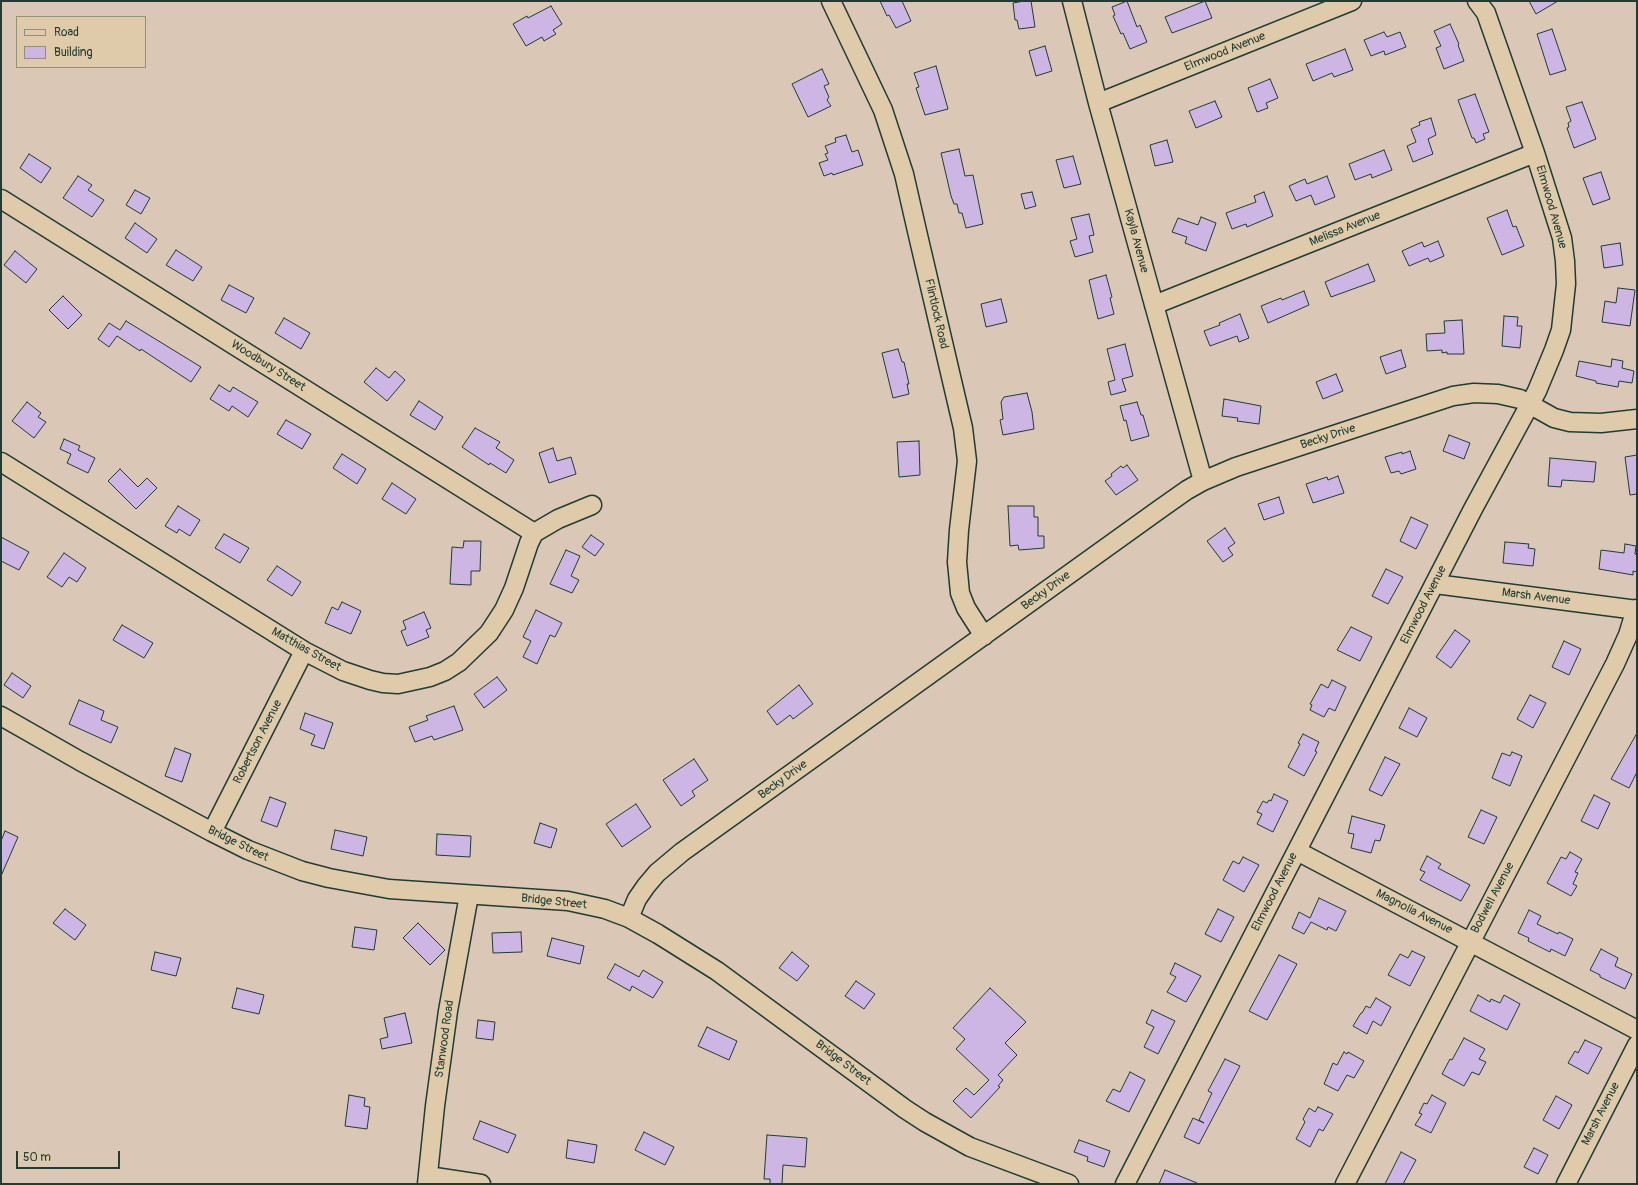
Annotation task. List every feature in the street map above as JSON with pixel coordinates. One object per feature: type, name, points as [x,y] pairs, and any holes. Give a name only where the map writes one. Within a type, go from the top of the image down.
[{"type":"street","name":"Flintlock Road","points":[[831,1],[883,110],[894,141],[916,224],[962,428],[967,461],[957,562],[960,593],[966,608],[984,636]]},
{"type":"street","name":"Kayla Avenue","points":[[1072,1],[1098,103],[1203,481]]},
{"type":"street","name":"Elmwood Avenue","points":[[1098,103],[1352,1]]},
{"type":"street","name":"Elmwood Avenue","points":[[1124,1184],[1530,404],[1547,370],[1561,330],[1566,284],[1562,238],[1535,153],[1486,13],[1477,1]]},
{"type":"street","name":"Melissa Avenue","points":[[1154,305],[1535,153]]},
{"type":"street","name":"Woodbury Street","points":[[1,199],[534,533]]},
{"type":"street","name":"Becky Drive","points":[[629,918],[637,899],[646,886],[657,873],[682,852],[1187,490],[1203,481],[1236,467],[1453,396],[1474,393],[1498,394],[1520,399],[1554,418],[1570,422],[1602,423],[1637,419]]},
{"type":"street","name":"Matthias Street","points":[[1,462],[304,651],[357,676],[383,683],[398,684],[414,681],[445,671],[459,662],[489,633],[504,610],[514,588],[529,543],[534,533]]},
{"type":"street","points":[[534,533],[558,519],[592,505]]},
{"type":"street","name":"Marsh Avenue","points":[[1435,584],[1636,610]]},
{"type":"street","name":"Bodwell Avenue","points":[[1345,1184],[1615,664],[1628,634],[1636,610]]},
{"type":"street","name":"Robertson Avenue","points":[[212,832],[304,651]]},
{"type":"street","name":"Bridge Street","points":[[1,716],[80,761],[212,832],[276,862],[329,878],[389,889],[568,901],[605,909],[629,918],[658,934],[717,971],[905,1109],[925,1122],[970,1147],[1069,1184]]},
{"type":"street","name":"Magnolia Avenue","points":[[1297,852],[1637,1030]]},
{"type":"street","name":"Stanwood Road","points":[[427,1180],[447,1018],[469,895]]},
{"type":"street","name":"Marsh Avenue","points":[[1566,1184],[1637,1045]]},
{"type":"street","points":[[427,1180],[481,1184]]},
{"type":"building","points":[[880,1],[902,1],[911,21],[896,28],[889,15],[887,16]]},
{"type":"building","points":[[1031,1],[1035,27],[1019,29],[1017,20],[1015,20],[1013,3]]},
{"type":"building","points":[[1127,1],[1137,27],[1140,25],[1147,42],[1130,49],[1113,16],[1115,15],[1112,7]]},
{"type":"building","points":[[1205,1],[1212,18],[1172,33],[1165,17]]},
{"type":"building","points":[[1529,1],[1558,1],[1536,14]]},
{"type":"building","points":[[551,6],[562,24],[553,30],[556,34],[544,41],[542,37],[526,46],[513,24],[527,16],[528,18]]},
{"type":"building","points":[[1450,24],[1459,44],[1458,45],[1464,61],[1444,69],[1436,48],[1441,46],[1434,31]]},
{"type":"building","points":[[1552,29],[1566,70],[1550,75],[1537,34]]},
{"type":"building","points":[[1384,32],[1387,37],[1400,32],[1406,47],[1385,55],[1384,51],[1371,56],[1364,40]]},
{"type":"building","points":[[1045,46],[1052,71],[1036,76],[1029,51]]},
{"type":"building","points":[[1345,49],[1353,70],[1334,77],[1332,73],[1313,81],[1306,64]]},
{"type":"building","points":[[936,66],[948,109],[925,115],[916,88],[919,87],[914,73]]},
{"type":"building","points":[[822,69],[829,84],[824,86],[829,97],[827,100],[831,106],[808,117],[792,84]]},
{"type":"building","points":[[1270,79],[1278,98],[1266,103],[1268,108],[1257,112],[1248,88]]},
{"type":"building","points":[[1475,94],[1489,132],[1483,134],[1485,139],[1476,143],[1474,138],[1472,138],[1458,100]]},
{"type":"building","points":[[1215,101],[1222,117],[1196,128],[1189,111]]},
{"type":"building","points":[[1582,102],[1596,139],[1574,148],[1567,128],[1569,127],[1568,123],[1571,121],[1566,107]]},
{"type":"building","points":[[1431,118],[1436,135],[1428,139],[1433,154],[1413,162],[1407,146],[1416,142],[1411,129],[1420,125],[1419,122]]},
{"type":"building","points":[[846,135],[852,152],[858,150],[863,165],[833,175],[832,173],[824,176],[819,163],[828,160],[825,154],[828,153],[825,146],[836,142],[835,138]]},
{"type":"building","points":[[1167,140],[1173,162],[1155,166],[1150,145]]},
{"type":"building","points":[[959,149],[965,176],[973,175],[983,224],[966,228],[962,213],[959,213],[957,204],[954,204],[951,196],[941,153]]},
{"type":"building","points":[[1384,150],[1392,170],[1372,178],[1371,174],[1355,180],[1349,164]]},
{"type":"building","points":[[29,154],[51,168],[41,183],[20,168]]},
{"type":"building","points":[[1073,156],[1081,184],[1064,188],[1056,160]]},
{"type":"building","points":[[1601,172],[1610,199],[1593,205],[1583,178]]},
{"type":"building","points":[[78,176],[92,185],[88,190],[104,200],[92,217],[63,198]]},
{"type":"building","points":[[1327,176],[1335,197],[1315,205],[1311,195],[1296,201],[1289,186],[1305,179],[1307,184]]},
{"type":"building","points":[[135,190],[150,198],[141,214],[126,205]]},
{"type":"building","points":[[1032,192],[1036,206],[1025,209],[1021,194]]},
{"type":"building","points":[[1264,192],[1273,216],[1247,227],[1246,224],[1232,229],[1226,213],[1256,202],[1254,196]]},
{"type":"building","points":[[1507,210],[1513,227],[1516,226],[1524,246],[1502,255],[1487,218]]},
{"type":"building","points":[[1089,214],[1094,235],[1089,236],[1093,252],[1075,257],[1070,241],[1077,239],[1071,218]]},
{"type":"building","points":[[1201,217],[1216,223],[1206,251],[1185,243],[1187,237],[1172,232],[1178,218],[1198,225]]},
{"type":"building","points":[[135,223],[157,239],[147,253],[125,238]]},
{"type":"building","points":[[1438,241],[1444,256],[1430,262],[1428,258],[1409,266],[1402,251],[1422,242],[1424,247]]},
{"type":"building","points":[[1620,243],[1623,265],[1604,268],[1601,246]]},
{"type":"building","points":[[176,250],[202,267],[193,281],[166,265]]},
{"type":"building","points":[[15,251],[37,269],[26,283],[4,265]]},
{"type":"building","points":[[1368,264],[1375,281],[1331,297],[1325,282]]},
{"type":"building","points":[[1106,275],[1112,297],[1110,298],[1114,314],[1098,319],[1089,280]]},
{"type":"building","points":[[229,285],[254,298],[246,313],[221,300]]},
{"type":"building","points":[[1618,288],[1635,290],[1630,326],[1602,322],[1605,301],[1616,303]]},
{"type":"building","points":[[1304,291],[1309,305],[1268,323],[1261,306],[1281,298],[1282,300]]},
{"type":"building","points":[[63,296],[82,315],[68,329],[49,310]]},
{"type":"building","points":[[1001,299],[1007,322],[986,327],[981,304]]},
{"type":"building","points":[[1240,314],[1249,338],[1239,342],[1237,336],[1210,346],[1204,331],[1220,325],[1219,323]]},
{"type":"building","points":[[1504,316],[1518,317],[1517,326],[1522,326],[1520,348],[1502,346]]},
{"type":"building","points":[[284,318],[310,333],[301,349],[275,333]]},
{"type":"building","points":[[1462,320],[1464,354],[1447,354],[1447,352],[1442,353],[1442,350],[1427,351],[1426,334],[1445,333],[1444,321]]},
{"type":"building","points":[[126,321],[201,367],[191,382],[141,349],[140,351],[117,336],[109,347],[98,339],[109,323],[120,330]]},
{"type":"building","points":[[1125,344],[1133,376],[1122,379],[1126,391],[1111,395],[1108,382],[1115,380],[1107,349]]},
{"type":"building","points":[[898,349],[902,362],[904,362],[909,384],[907,384],[909,394],[893,398],[882,353]]},
{"type":"building","points":[[1401,350],[1406,367],[1386,374],[1380,357]]},
{"type":"building","points":[[1612,359],[1623,361],[1622,368],[1634,371],[1632,383],[1619,381],[1618,387],[1596,383],[1596,381],[1576,376],[1579,361],[1611,367]]},
{"type":"building","points":[[376,368],[389,378],[395,371],[405,380],[387,401],[364,382]]},
{"type":"building","points":[[1336,374],[1343,391],[1323,399],[1316,382]]},
{"type":"building","points":[[219,385],[230,392],[233,387],[258,402],[248,417],[232,406],[229,411],[210,399]]},
{"type":"building","points":[[1027,393],[1032,412],[1034,429],[1003,435],[1000,420],[1003,419],[1001,402],[1004,397]]},
{"type":"building","points":[[1224,399],[1261,406],[1259,424],[1237,421],[1238,418],[1222,416]]},
{"type":"building","points":[[419,401],[443,417],[435,430],[410,415]]},
{"type":"building","points":[[27,402],[41,413],[38,417],[46,422],[34,438],[12,421]]},
{"type":"building","points":[[1137,402],[1141,415],[1143,415],[1149,436],[1131,441],[1126,420],[1124,421],[1120,406]]},
{"type":"building","points":[[286,420],[311,434],[302,449],[277,434]]},
{"type":"building","points":[[475,428],[500,442],[496,448],[514,460],[506,473],[490,463],[489,465],[462,447]]},
{"type":"building","points":[[1449,435],[1470,443],[1464,459],[1443,451]]},
{"type":"building","points":[[64,439],[80,446],[78,450],[95,458],[88,473],[67,463],[71,454],[60,449]]},
{"type":"building","points":[[919,441],[920,475],[899,477],[897,442]]},
{"type":"building","points":[[553,448],[557,461],[571,457],[576,474],[549,483],[539,453]]},
{"type":"building","points":[[1410,451],[1416,469],[1401,474],[1399,471],[1391,473],[1385,457]]},
{"type":"building","points":[[342,454],[366,469],[357,484],[333,468]]},
{"type":"building","points":[[1637,455],[1637,494],[1630,495],[1625,457]]},
{"type":"building","points":[[1550,458],[1596,462],[1594,482],[1562,480],[1561,487],[1548,486]]},
{"type":"building","points":[[1127,465],[1138,480],[1116,495],[1105,481],[1121,466],[1123,468]]},
{"type":"building","points":[[120,469],[138,487],[147,478],[157,488],[136,509],[108,481]]},
{"type":"building","points":[[1338,476],[1344,493],[1313,503],[1306,484],[1327,477],[1328,480]]},
{"type":"building","points":[[392,483],[416,499],[406,514],[382,499]]},
{"type":"building","points":[[1279,497],[1284,513],[1264,520],[1258,504]]},
{"type":"building","points":[[178,506],[200,520],[190,536],[179,529],[177,533],[165,526]]},
{"type":"building","points":[[1008,506],[1034,506],[1034,517],[1038,517],[1038,536],[1044,536],[1044,548],[1019,550],[1018,545],[1010,546]]},
{"type":"building","points":[[1411,517],[1428,525],[1416,549],[1400,541]]},
{"type":"building","points":[[1225,528],[1235,543],[1228,548],[1233,555],[1223,562],[1207,541]]},
{"type":"building","points":[[224,534],[249,548],[240,563],[215,548]]},
{"type":"building","points":[[591,535],[604,544],[595,556],[582,547]]},
{"type":"building","points":[[1,537],[29,552],[19,570],[1,561]]},
{"type":"building","points":[[464,541],[481,541],[480,571],[471,571],[471,585],[450,584],[452,547],[463,548]]},
{"type":"building","points":[[1505,542],[1529,544],[1528,548],[1535,549],[1533,566],[1503,563]]},
{"type":"building","points":[[1625,544],[1636,546],[1635,554],[1637,555],[1637,572],[1633,571],[1633,575],[1599,569],[1601,550],[1624,553]]},
{"type":"building","points":[[566,550],[580,556],[571,576],[579,580],[572,593],[550,584]]},
{"type":"building","points":[[64,553],[86,568],[77,582],[69,577],[62,587],[47,577]]},
{"type":"building","points":[[277,566],[301,582],[292,596],[267,580]]},
{"type":"building","points":[[1386,569],[1403,577],[1388,604],[1372,596]]},
{"type":"building","points":[[342,602],[361,611],[351,634],[325,623],[332,607],[338,610]]},
{"type":"building","points":[[536,610],[562,623],[555,637],[550,635],[537,664],[523,657],[531,641],[523,637]]},
{"type":"building","points":[[424,612],[431,628],[426,630],[429,637],[407,646],[401,631],[406,629],[403,621]]},
{"type":"building","points":[[122,625],[153,643],[144,658],[113,640]]},
{"type":"building","points":[[1351,627],[1372,637],[1360,661],[1337,650]]},
{"type":"building","points":[[1455,630],[1470,641],[1451,668],[1436,657]]},
{"type":"building","points":[[1564,641],[1581,649],[1569,675],[1552,667]]},
{"type":"building","points":[[12,673],[31,686],[23,698],[4,685]]},
{"type":"building","points":[[497,677],[507,690],[484,708],[474,694]]},
{"type":"building","points":[[1332,680],[1346,687],[1335,711],[1329,708],[1324,717],[1310,710],[1312,705],[1310,704],[1321,684],[1328,688]]},
{"type":"building","points":[[799,685],[813,704],[793,719],[790,715],[777,725],[767,711]]},
{"type":"building","points":[[1530,695],[1546,703],[1533,728],[1517,719]]},
{"type":"building","points":[[79,700],[104,711],[101,720],[118,727],[111,743],[69,724]]},
{"type":"building","points":[[454,706],[463,730],[434,740],[432,736],[415,742],[409,727],[428,720],[426,716]]},
{"type":"building","points":[[1409,708],[1427,718],[1417,737],[1399,728]]},
{"type":"building","points":[[305,713],[333,723],[324,749],[311,745],[315,735],[300,729]]},
{"type":"building","points":[[1637,733],[1637,772],[1629,788],[1611,779]]},
{"type":"building","points":[[1303,734],[1319,742],[1315,751],[1317,752],[1304,776],[1288,767],[1300,744],[1298,743]]},
{"type":"building","points":[[175,748],[191,754],[182,782],[165,776]]},
{"type":"building","points":[[1512,752],[1522,756],[1510,786],[1492,778],[1502,753],[1510,756]]},
{"type":"building","points":[[1385,757],[1400,764],[1382,796],[1369,790]]},
{"type":"building","points":[[694,759],[708,780],[692,791],[695,796],[681,806],[663,780]]},
{"type":"building","points":[[1274,794],[1288,801],[1273,832],[1257,824],[1262,814],[1257,812],[1263,801],[1267,803],[1269,800],[1271,801]]},
{"type":"building","points":[[1594,795],[1610,803],[1598,829],[1581,821]]},
{"type":"building","points":[[270,797],[286,803],[277,827],[261,821]]},
{"type":"building","points":[[636,804],[651,827],[622,847],[606,824]]},
{"type":"building","points":[[1481,810],[1497,817],[1484,844],[1468,837]]},
{"type":"building","points":[[1352,816],[1385,825],[1380,841],[1375,840],[1371,853],[1351,848],[1354,834],[1348,833]]},
{"type":"building","points":[[540,823],[557,829],[551,848],[534,843]]},
{"type":"building","points":[[335,830],[367,837],[363,856],[331,849]]},
{"type":"building","points":[[5,831],[18,837],[1,876],[1,841]]},
{"type":"building","points":[[437,834],[471,836],[470,857],[436,855]]},
{"type":"building","points":[[1570,852],[1582,859],[1575,872],[1578,873],[1573,884],[1577,886],[1571,896],[1547,883],[1561,857],[1566,859]]},
{"type":"building","points":[[1427,856],[1441,864],[1438,868],[1470,885],[1461,901],[1420,880],[1425,872],[1420,870]]},
{"type":"building","points":[[1243,857],[1259,865],[1244,892],[1223,880],[1233,861],[1239,864]]},
{"type":"building","points":[[1319,898],[1346,911],[1336,931],[1328,927],[1327,930],[1311,922],[1304,934],[1292,928],[1299,912],[1310,918]]},
{"type":"building","points":[[65,909],[86,925],[75,940],[53,923]]},
{"type":"building","points":[[1218,909],[1234,917],[1221,942],[1205,934]]},
{"type":"building","points":[[1529,910],[1541,916],[1537,924],[1573,939],[1565,956],[1551,949],[1550,952],[1528,941],[1529,938],[1518,933]]},
{"type":"building","points":[[418,923],[445,950],[430,965],[403,938]]},
{"type":"building","points":[[355,927],[377,930],[374,950],[352,947]]},
{"type":"building","points":[[521,932],[522,952],[493,953],[492,933]]},
{"type":"building","points":[[552,938],[584,946],[580,964],[547,956]]},
{"type":"building","points":[[1601,949],[1618,958],[1615,966],[1632,974],[1625,989],[1600,977],[1600,975],[1590,970]]},
{"type":"building","points":[[1412,951],[1425,957],[1410,986],[1388,975],[1400,954],[1408,958]]},
{"type":"building","points":[[155,952],[181,958],[176,976],[151,970]]},
{"type":"building","points":[[792,952],[809,966],[797,981],[779,968]]},
{"type":"building","points":[[1279,955],[1297,964],[1267,1020],[1249,1011]]},
{"type":"building","points":[[1175,963],[1201,976],[1186,1002],[1167,992],[1176,977],[1170,974]]},
{"type":"building","points":[[615,964],[639,977],[643,970],[663,982],[653,998],[632,986],[630,991],[607,978]]},
{"type":"building","points":[[856,981],[875,994],[864,1009],[845,996]]},
{"type":"building","points":[[237,988],[264,995],[259,1014],[232,1008]]},
{"type":"building","points":[[990,988],[1026,1022],[1005,1043],[1017,1055],[998,1075],[1003,1080],[998,1086],[1000,1087],[971,1118],[953,1101],[966,1088],[974,1095],[989,1080],[956,1049],[965,1039],[953,1028]]},
{"type":"building","points":[[1478,995],[1490,1002],[1491,999],[1500,1003],[1504,995],[1520,1004],[1507,1030],[1470,1011]]},
{"type":"building","points":[[1376,998],[1391,1007],[1381,1026],[1373,1021],[1367,1034],[1353,1026],[1366,1006],[1370,1008]]},
{"type":"building","points":[[1152,1010],[1175,1021],[1158,1054],[1144,1047],[1154,1027],[1146,1023]]},
{"type":"building","points":[[405,1013],[412,1043],[382,1049],[380,1039],[388,1037],[384,1018]]},
{"type":"building","points":[[478,1020],[495,1022],[493,1040],[476,1038]]},
{"type":"building","points":[[707,1027],[737,1041],[729,1060],[698,1046]]},
{"type":"building","points":[[1464,1038],[1485,1049],[1479,1059],[1486,1062],[1479,1075],[1472,1072],[1464,1086],[1442,1074],[1450,1059],[1452,1060]]},
{"type":"building","points":[[1585,1040],[1602,1048],[1588,1074],[1568,1063],[1575,1051],[1578,1053]]},
{"type":"building","points":[[1344,1052],[1347,1054],[1348,1052],[1364,1061],[1354,1078],[1347,1075],[1338,1091],[1324,1084],[1333,1063],[1337,1065]]},
{"type":"building","points":[[1225,1059],[1240,1066],[1199,1144],[1184,1137],[1193,1118],[1204,1123],[1199,1120],[1212,1093],[1208,1091]]},
{"type":"building","points":[[1130,1072],[1145,1080],[1129,1112],[1106,1101],[1113,1089],[1120,1092]]},
{"type":"building","points":[[349,1095],[365,1098],[364,1106],[370,1107],[367,1129],[345,1126]]},
{"type":"building","points":[[1432,1095],[1446,1103],[1431,1133],[1415,1125],[1422,1114],[1419,1113],[1424,1103],[1427,1104]]},
{"type":"building","points":[[1556,1096],[1572,1105],[1559,1129],[1543,1120]]},
{"type":"building","points":[[1318,1107],[1333,1114],[1323,1131],[1319,1129],[1310,1147],[1296,1139],[1305,1122],[1303,1119],[1309,1108],[1315,1112]]},
{"type":"building","points":[[480,1121],[516,1135],[508,1153],[473,1139]]},
{"type":"building","points":[[644,1132],[674,1147],[665,1165],[635,1150]]},
{"type":"building","points":[[767,1135],[807,1138],[805,1167],[783,1165],[782,1184],[770,1184],[770,1179],[764,1179]]},
{"type":"building","points":[[568,1140],[597,1145],[594,1163],[566,1158]]},
{"type":"building","points":[[1079,1140],[1110,1151],[1104,1167],[1087,1161],[1088,1157],[1074,1152]]},
{"type":"building","points":[[1534,1148],[1548,1155],[1538,1174],[1524,1167]]},
{"type":"building","points":[[1401,1152],[1416,1160],[1403,1184],[1385,1184]]},
{"type":"building","points":[[1165,1170],[1197,1183],[1197,1184],[1159,1184]]}]
